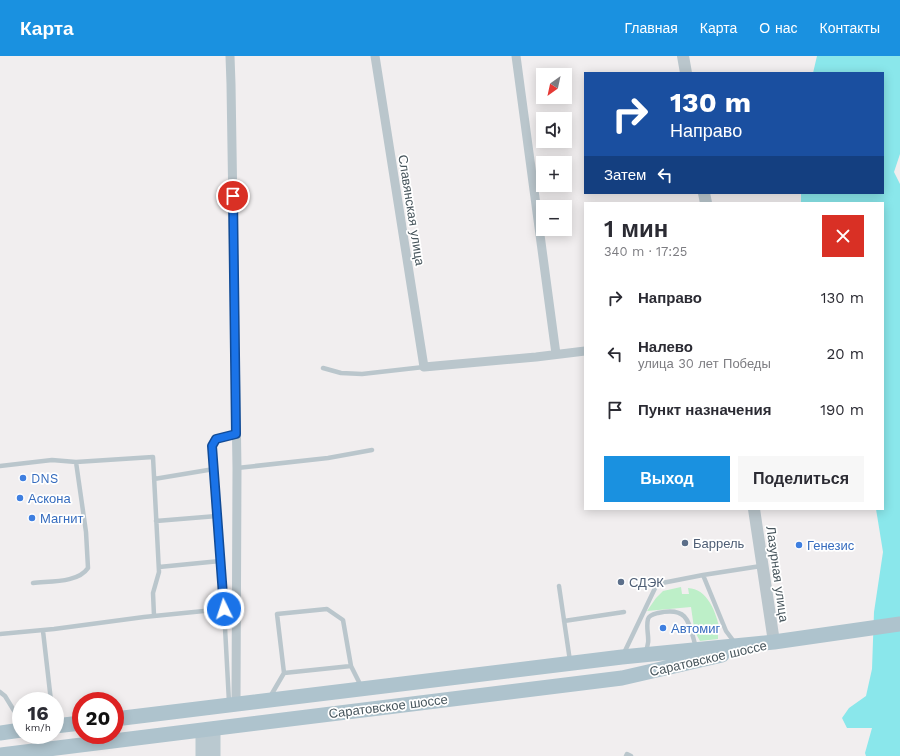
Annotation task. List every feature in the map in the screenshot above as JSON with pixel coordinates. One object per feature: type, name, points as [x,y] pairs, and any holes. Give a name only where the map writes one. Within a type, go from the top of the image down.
[{"type":"main road","name":"Саратовское шоссе","points":[[124,718],[622,657],[643,655],[696,655],[900,624]]},
{"type":"main road","name":"Саратовское шоссе","points":[[0,755],[622,678],[696,655],[738,646],[774,642]]},
{"type":"main road","points":[[206,708],[208,729],[214,756]]},
{"type":"main road","points":[[202,756],[208,729]]},
{"type":"main road","points":[[0,732],[12,731]]},
{"type":"street","points":[[230,56],[232,92],[237,468],[233,704]]},
{"type":"street","name":"Славянская улица","points":[[375,56],[424,367]]},
{"type":"street","points":[[516,56],[556,354]]},
{"type":"street","points":[[683,56],[686,72]]},
{"type":"street","points":[[424,367],[584,351]]},
{"type":"street","name":"Лазурная улица","points":[[754,510],[774,642]]},
{"type":"lane","points":[[323,368],[341,373],[362,374],[424,367]]},
{"type":"lane","points":[[233,704],[220,561],[212,446],[216,439],[236,434]]},
{"type":"lane","points":[[237,468],[328,458],[372,450]]},
{"type":"lane","points":[[0,466],[52,460],[76,462],[153,457],[159,567],[153,593],[154,616]]},
{"type":"lane","points":[[33,583],[74,579],[84,573],[88,568],[86,532],[76,462]]},
{"type":"lane","points":[[154,479],[214,469]]},
{"type":"lane","points":[[156,521],[217,516]]},
{"type":"lane","points":[[159,567],[220,561]]},
{"type":"lane","points":[[622,657],[657,584],[763,566]]},
{"type":"lane","points":[[703,575],[726,631],[738,646]]},
{"type":"lane","points":[[559,586],[571,663]]},
{"type":"lane","points":[[0,634],[43,631],[154,616],[224,609]]},
{"type":"lane","points":[[269,699],[284,673],[277,614],[327,609],[343,620],[351,666],[362,688]]},
{"type":"lane","points":[[643,655],[648,647],[648,618],[650,615],[672,610],[679,612],[688,622],[696,655]]},
{"type":"lane","points":[[564,621],[624,612]]},
{"type":"lane","points":[[43,631],[49,692]]},
{"type":"lane","points":[[284,673],[351,666]]},
{"type":"lane","points":[[0,692],[5,696],[12,707]]},
{"type":"lane","points":[[626,756],[627,754],[631,756]]},
{"type":"green space","points":[[681,587],[682,594],[689,594],[688,588],[695,589],[705,596],[715,613],[719,626],[694,628],[691,607],[647,611],[663,591]]},
{"type":"green space","points":[[718,630],[718,639],[700,641],[695,632]]},
{"type":"water","points":[[817,56],[900,56],[900,154],[894,172],[900,184],[900,756],[866,756],[865,753],[872,728],[847,728],[842,718],[849,708],[866,696],[872,669],[874,612],[883,552],[876,510],[884,510],[884,202],[801,202],[801,194],[884,194],[884,72],[813,72]]},
{"type":"place","name":"DNS","points":[[23,478]]},
{"type":"place","name":"Аскона","points":[[20,498]]},
{"type":"place","name":"Магнит","points":[[32,518]]},
{"type":"place","name":"Баррель","points":[[685,543]]},
{"type":"place","name":"Генезис","points":[[799,545]]},
{"type":"place","name":"СДЭК","points":[[621,582]]},
{"type":"place","name":"Автомиг","points":[[663,628]]},
{"type":"route","points":[[224,609],[212,446],[216,439],[236,434],[233,196]]}]
